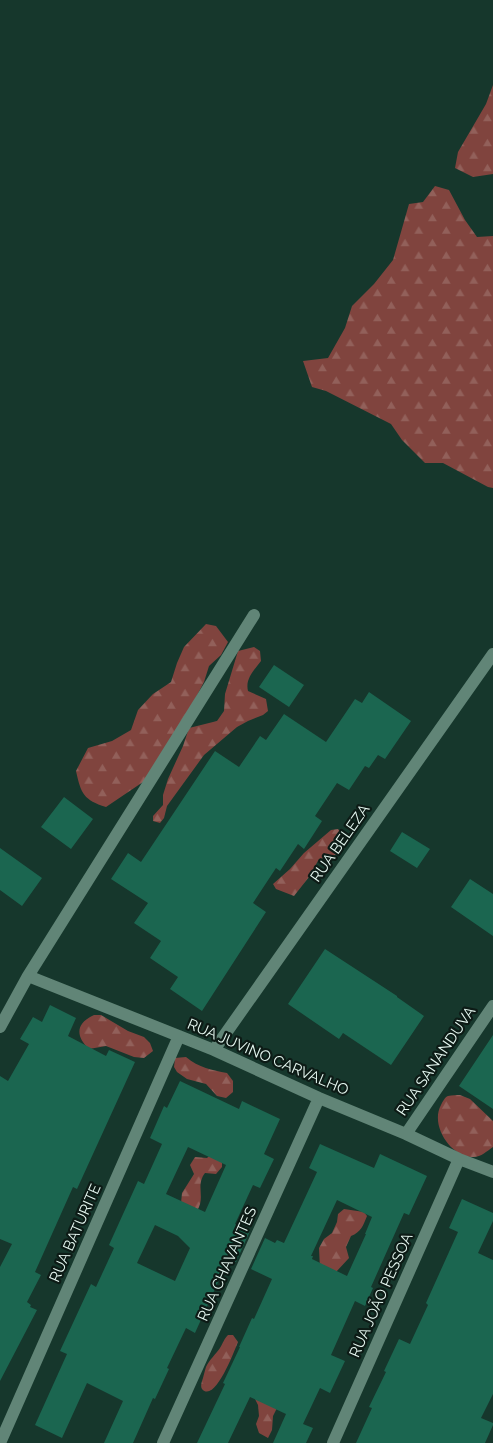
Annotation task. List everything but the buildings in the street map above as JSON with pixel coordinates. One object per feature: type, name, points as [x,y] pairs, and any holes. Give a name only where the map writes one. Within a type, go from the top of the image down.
[{"type":"street","points":[[0,1027],[28,976],[254,615]]},
{"type":"street","name":"RUA BELEZA","points":[[214,1050],[493,654]]},
{"type":"street","name":"RUA JUVINO CARVALHO","points":[[28,976],[214,1050],[319,1098],[493,1172]]},
{"type":"street","name":"RUA SANANDUVA","points":[[406,1134],[493,1006]]},
{"type":"street","name":"RUA BATURITE","points":[[0,1443],[179,1036]]},
{"type":"street","name":"RUA CHAVANTES","points":[[163,1443],[319,1098]]},
{"type":"street","name":"RUA JOÃO PESSOA","points":[[333,1443],[459,1159]]},
{"type":"green space","points":[[493,85],[493,174],[473,177],[455,168],[458,152],[486,104]]},
{"type":"green space","points":[[435,186],[449,190],[465,220],[477,237],[493,236],[493,488],[443,463],[425,463],[402,440],[391,424],[326,391],[312,387],[303,361],[328,358],[345,328],[352,306],[374,284],[393,260],[409,204],[423,202]]},
{"type":"green space","points":[[206,624],[216,626],[228,642],[221,655],[209,666],[204,682],[193,703],[146,780],[106,807],[88,799],[82,791],[76,771],[88,748],[112,741],[131,730],[138,710],[153,694],[171,682],[184,647]]},
{"type":"green space","points":[[254,647],[260,651],[261,661],[253,671],[247,687],[248,691],[266,699],[268,711],[237,727],[204,755],[167,806],[164,818],[160,823],[153,821],[153,816],[163,805],[163,795],[168,779],[189,728],[217,721],[224,711],[225,694],[238,651]]},
{"type":"green space","points":[[338,829],[347,839],[340,852],[333,856],[319,859],[309,877],[294,896],[276,889],[273,884],[304,853],[331,830]]},
{"type":"green space","points":[[94,1015],[101,1015],[128,1031],[144,1037],[150,1043],[153,1051],[144,1058],[134,1057],[106,1046],[89,1049],[81,1039],[80,1030],[84,1022]]},
{"type":"green space","points":[[186,1057],[211,1070],[227,1073],[233,1081],[233,1092],[226,1098],[217,1096],[206,1084],[187,1079],[177,1072],[174,1067],[175,1058]]},
{"type":"green space","points":[[460,1095],[470,1099],[493,1121],[493,1147],[478,1156],[472,1157],[456,1151],[444,1138],[440,1130],[438,1113],[443,1101],[448,1096]]},
{"type":"green space","points":[[212,1153],[222,1162],[222,1167],[216,1174],[205,1173],[202,1178],[200,1187],[201,1201],[197,1211],[181,1203],[182,1193],[194,1174],[190,1165],[195,1157],[207,1158]]},
{"type":"green space","points":[[344,1209],[364,1212],[367,1216],[357,1233],[351,1236],[346,1247],[349,1258],[336,1272],[320,1269],[319,1248],[324,1239],[332,1233],[338,1214]]},
{"type":"green space","points":[[228,1335],[233,1335],[238,1342],[224,1374],[213,1389],[207,1392],[201,1386],[206,1367]]},
{"type":"green space","points":[[255,1399],[277,1408],[273,1416],[272,1430],[268,1438],[259,1433],[256,1424],[259,1416],[258,1405]]}]
